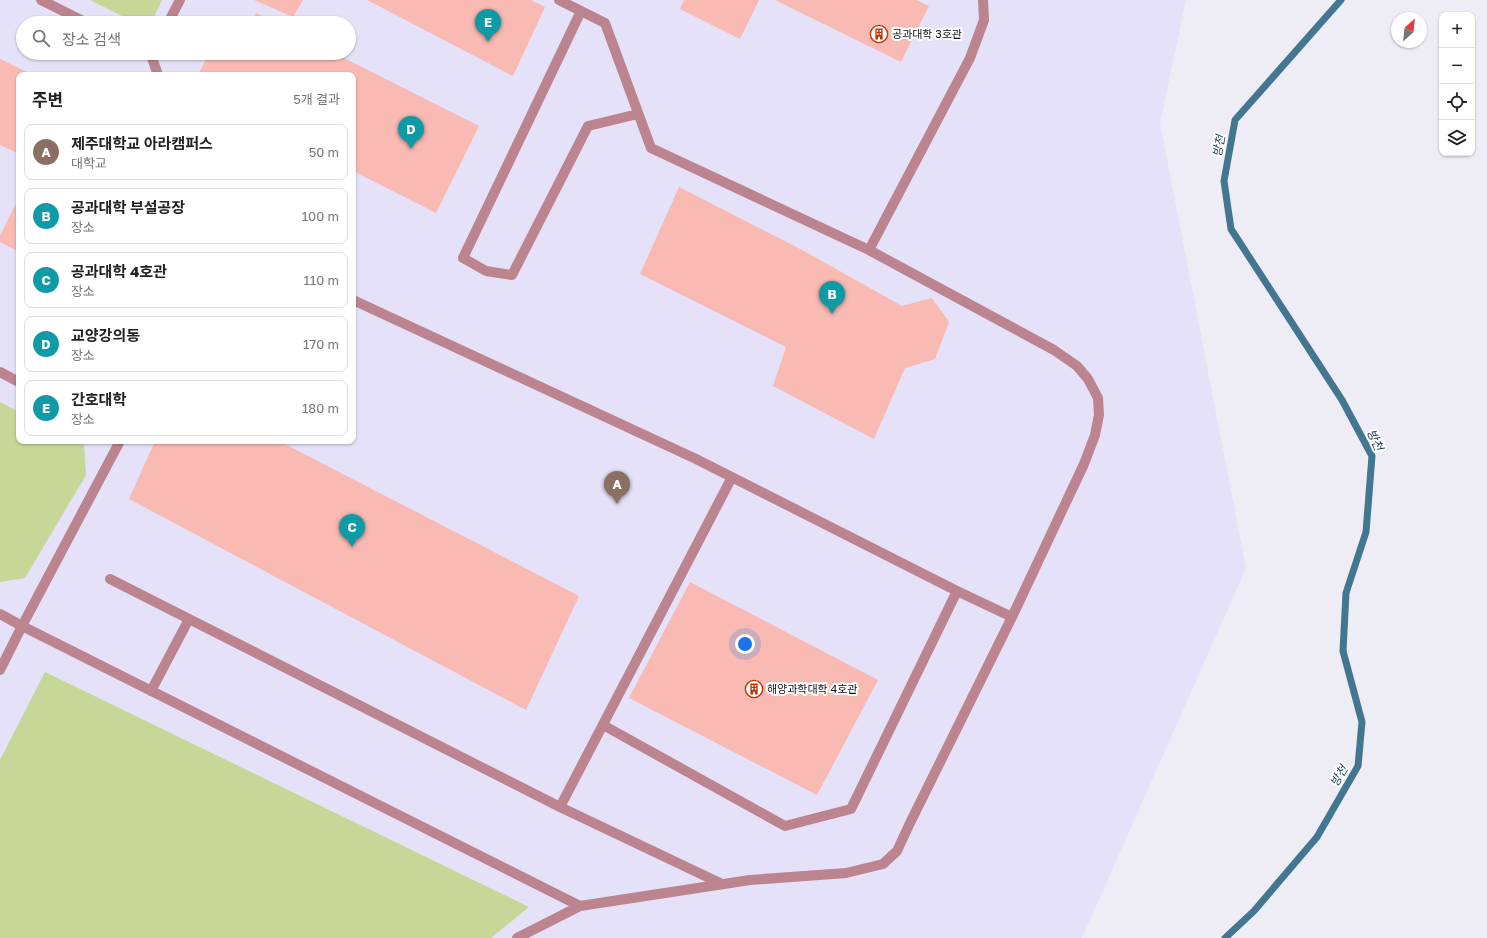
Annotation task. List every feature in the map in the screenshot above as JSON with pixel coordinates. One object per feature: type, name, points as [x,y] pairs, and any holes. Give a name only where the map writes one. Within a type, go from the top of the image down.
[{"type":"lane","points":[[42,0],[73,16]]},
{"type":"lane","points":[[172,16],[180,0]]},
{"type":"lane","points":[[517,938],[580,906],[750,880],[846,872],[883,864],[897,851],[1012,617],[1084,464],[1095,435],[1100,415],[1098,398],[1088,379],[1077,366],[1054,350],[869,250],[651,148],[605,23],[559,0]]},
{"type":"lane","points":[[869,250],[970,58],[984,20],[983,0]]},
{"type":"lane","points":[[581,11],[463,258],[486,270],[512,276],[588,126],[638,114]]},
{"type":"lane","points":[[152,60],[157,72]]},
{"type":"lane","points":[[356,301],[689,455],[957,591],[1012,617]]},
{"type":"lane","points":[[0,372],[16,380]]},
{"type":"lane","points":[[0,670],[118,444]]},
{"type":"lane","points":[[560,807],[732,477]]},
{"type":"lane","points":[[110,579],[560,807],[722,884]]},
{"type":"lane","points":[[602,725],[785,826],[851,809],[957,591]]},
{"type":"lane","points":[[0,614],[580,906]]},
{"type":"lane","points":[[151,691],[190,620]]},
{"type":"shaded area","points":[[0,0],[1186,0],[1160,123],[1246,568],[1082,938],[0,938]]},
{"type":"green space","points":[[90,0],[162,0],[154,16],[122,16]]},
{"type":"green space","points":[[0,402],[16,410],[16,444],[82,444],[84,445],[86,475],[25,578],[0,582]]},
{"type":"green space","points":[[45,672],[529,907],[491,938],[0,938],[0,760]]},
{"type":"building","points":[[254,0],[303,0],[294,16]]},
{"type":"building","points":[[367,0],[531,0],[545,7],[513,76]]},
{"type":"building","points":[[684,0],[759,0],[740,39],[680,9]]},
{"type":"building","name":"공과대학 3호관","points":[[775,0],[916,0],[929,6],[901,62]]},
{"type":"building","points":[[256,13],[262,16],[254,16]]},
{"type":"building","points":[[0,59],[27,72],[16,72],[16,153],[0,145]]},
{"type":"building","points":[[206,60],[348,60],[479,126],[436,213],[356,173],[356,72],[200,72]]},
{"type":"building","points":[[679,187],[804,251],[902,306],[932,298],[949,322],[935,359],[905,368],[874,439],[773,386],[786,347],[640,274]]},
{"type":"building","points":[[16,203],[16,250],[0,242],[0,236]]},
{"type":"building","points":[[154,444],[285,444],[579,596],[526,710],[129,499]]},
{"type":"building","name":"해양과학대학 4호관","points":[[690,582],[878,680],[817,795],[629,698]]},
{"type":"waterway","name":"방천","points":[[1225,938],[1254,911],[1317,837],[1358,766],[1362,722],[1343,651],[1346,593],[1366,532],[1372,456],[1342,400],[1231,229],[1224,181],[1235,120],[1341,0]]},
{"type":"place","name":"공과대학 3호관","points":[[879,34]]},
{"type":"place","name":"간호대학","points":[[488,42]]},
{"type":"place","name":"교양강의동","points":[[411,149]]},
{"type":"place","name":"공과대학 부설공장","points":[[832,314]]},
{"type":"place","name":"제주대학교 아라캠퍼스","points":[[617,504]]},
{"type":"place","name":"공과대학 4호관","points":[[352,547]]},
{"type":"place","name":"해양과학대학 4호관","points":[[754,689]]}]
